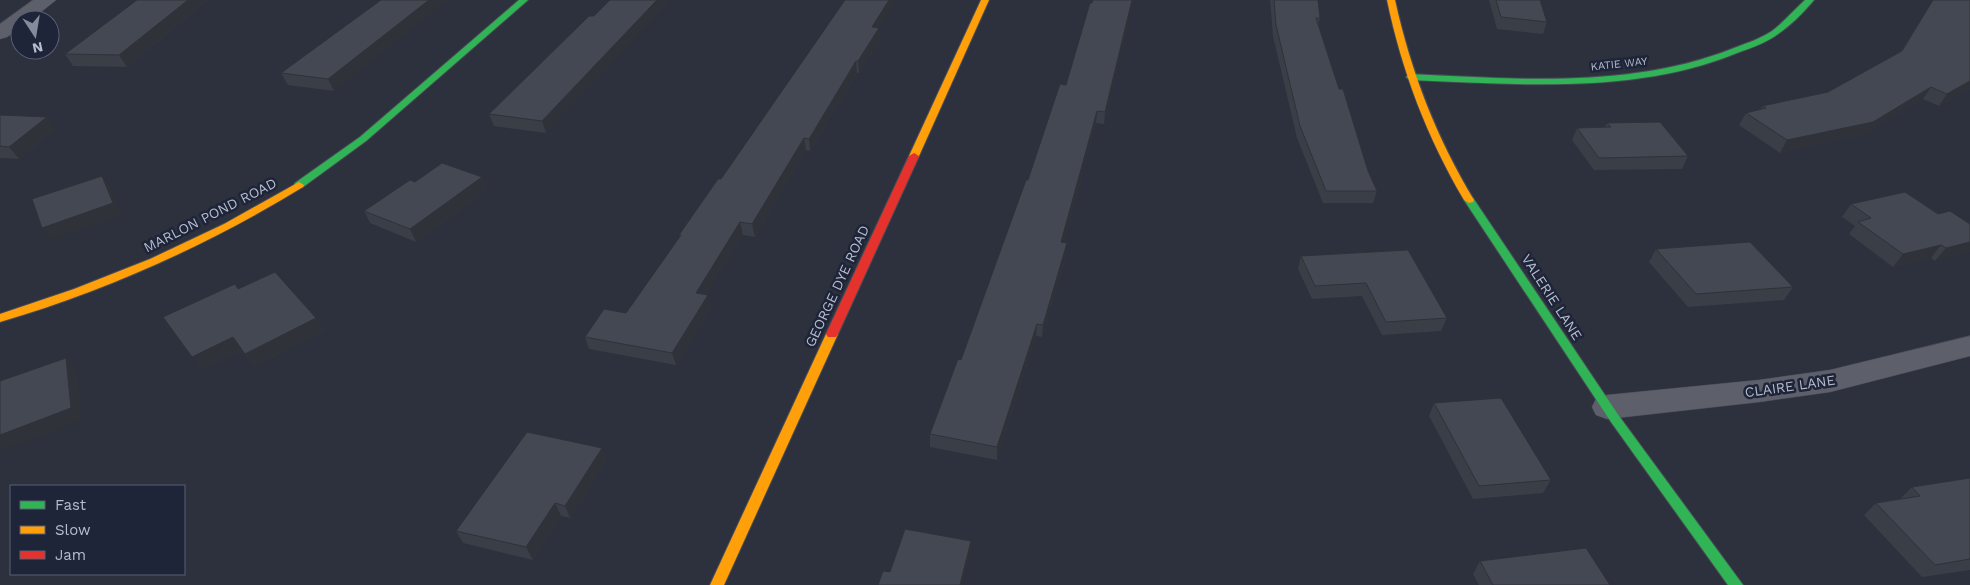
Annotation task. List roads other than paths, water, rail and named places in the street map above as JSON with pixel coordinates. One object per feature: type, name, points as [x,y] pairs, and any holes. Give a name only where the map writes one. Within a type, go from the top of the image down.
[{"type":"street","points":[[0,33],[46,0]]},
{"type":"street","name":"MARLON POND ROAD","points":[[0,318],[112,279],[182,249],[244,218],[298,186],[344,155],[524,0]]},
{"type":"street","name":"GEORGE DYE ROAD","points":[[717,585],[985,0]]},
{"type":"street","name":"VALERIE LANE","points":[[1391,0],[1396,29],[1410,77],[1437,142],[1458,182],[1607,407],[1676,507],[1736,585]]},
{"type":"street","name":"KATIE WAY","points":[[1410,77],[1533,81],[1590,80],[1691,66],[1738,52],[1766,39],[1791,22],[1810,0]]},
{"type":"street","name":"CLAIRE LANE","points":[[1607,407],[1759,391],[1830,381],[1970,346]]}]
